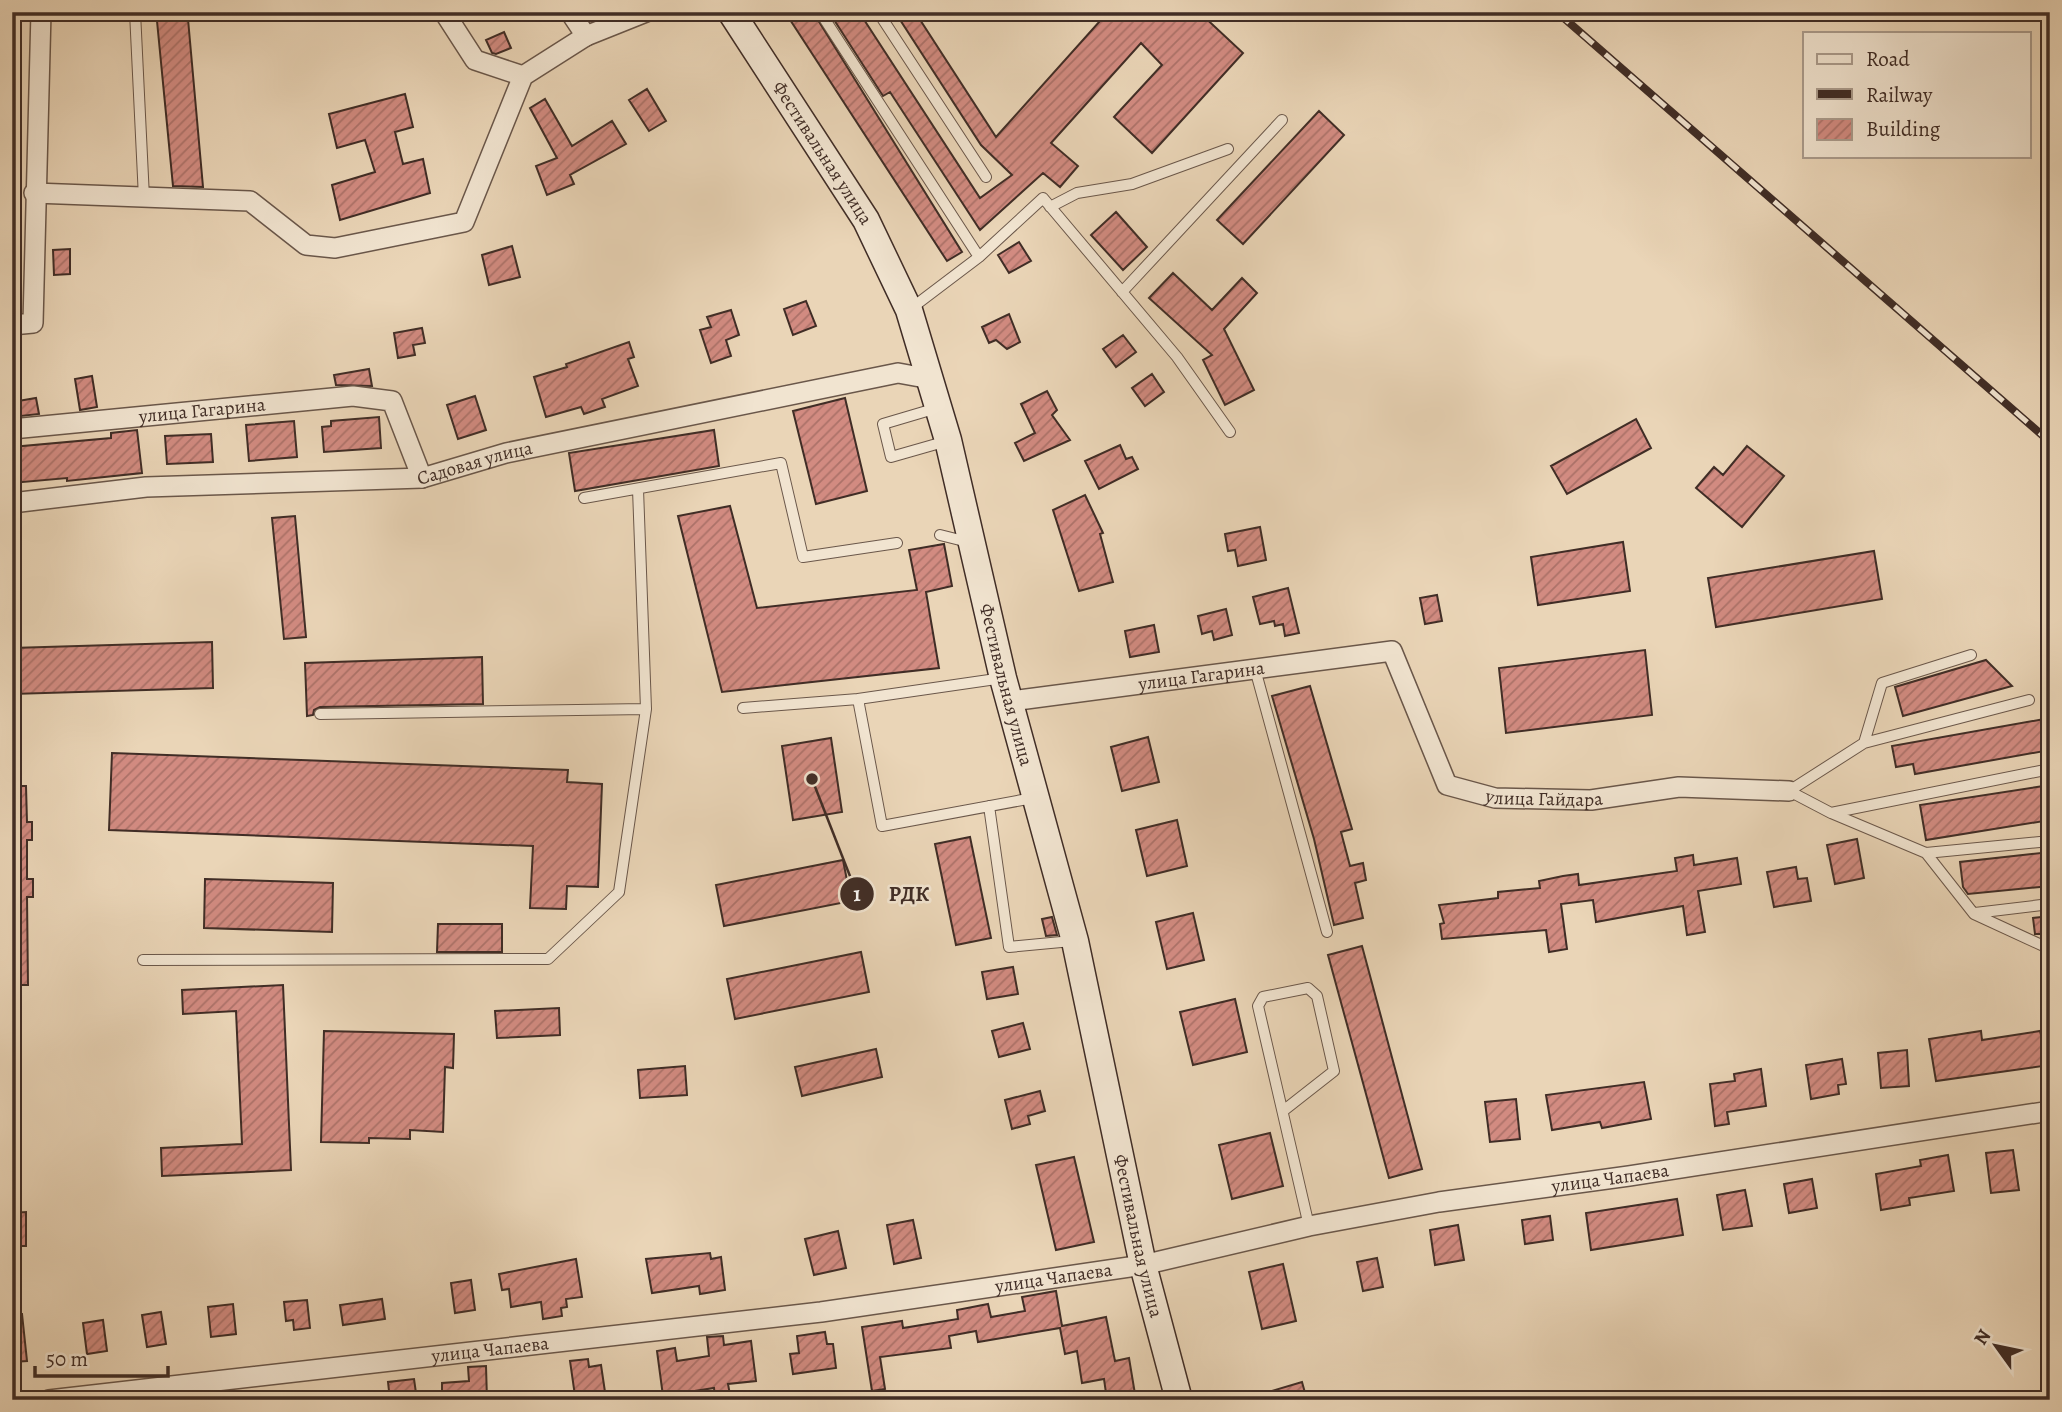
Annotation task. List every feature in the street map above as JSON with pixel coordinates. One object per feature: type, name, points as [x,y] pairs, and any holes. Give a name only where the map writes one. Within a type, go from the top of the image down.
[{"type":"street","points":[[12,325],[33,323],[34,193],[41,12]]},
{"type":"street","points":[[444,12],[475,60],[523,76]]},
{"type":"street","points":[[570,12],[586,36]]},
{"type":"street","points":[[34,193],[250,201],[306,245],[335,248],[464,222],[523,76],[586,36],[646,12]]},
{"type":"street","name":"Фестивальная улица","points":[[732,12],[866,220],[909,310],[948,440],[1007,690],[1075,941],[1143,1265],[1179,1400]]},
{"type":"street","name":"Садовая улица","points":[[12,503],[146,487],[422,478],[506,453],[898,373],[931,379]]},
{"type":"street","name":"улица Гагарина","points":[[12,429],[353,396],[392,401],[422,478]]},
{"type":"street","name":"улица Гагарина","points":[[1007,690],[1255,669],[1392,651]]},
{"type":"street","name":"улица Гайдара","points":[[1392,651],[1447,785],[1495,798],[1577,800],[1679,787],[1789,791]]},
{"type":"street","name":"улица Чапаева","points":[[49,1400],[821,1312],[1143,1265],[1309,1226],[1438,1202],[1629,1177],[2050,1111]]},
{"type":"lane","points":[[135,12],[144,199]]},
{"type":"lane","points":[[820,12],[979,257]]},
{"type":"lane","points":[[878,12],[986,177]]},
{"type":"lane","points":[[1122,292],[1282,120]]},
{"type":"lane","points":[[1050,207],[1077,193],[1132,184],[1228,149]]},
{"type":"lane","points":[[909,310],[979,257],[1043,198],[1177,358],[1230,432]]},
{"type":"lane","points":[[938,408],[883,424],[891,457],[948,440]]},
{"type":"lane","points":[[584,498],[781,463],[803,557],[897,543]]},
{"type":"lane","points":[[143,960],[548,959],[619,892],[646,709],[638,489]]},
{"type":"lane","points":[[940,535],[971,543]]},
{"type":"lane","points":[[1864,743],[1882,683],[1971,655]]},
{"type":"lane","points":[[1255,669],[1326,932]]},
{"type":"lane","points":[[743,708],[1007,690]]},
{"type":"lane","points":[[858,699],[882,826],[1036,797]]},
{"type":"lane","points":[[2029,700],[1864,743],[1789,791],[1831,813],[1926,853],[2050,841]]},
{"type":"lane","points":[[320,714],[646,709]]},
{"type":"lane","points":[[1831,813],[2050,769]]},
{"type":"lane","points":[[989,806],[1009,947],[1075,941]]},
{"type":"lane","points":[[1926,853],[1974,914],[2050,949]]},
{"type":"lane","points":[[1974,914],[2050,904]]},
{"type":"lane","points":[[1283,1111],[1334,1071],[1317,996],[1308,988],[1263,997],[1258,1006],[1309,1226]]},
{"type":"building","points":[[785,12],[813,12],[962,252],[947,261]]},
{"type":"building","points":[[829,12],[859,12],[980,198],[1012,175],[981,145],[895,12],[915,12],[996,137],[1108,12],[1118,12],[1128,20],[1135,12],[1199,12],[1243,53],[1152,153],[1114,117],[1162,65],[1141,43],[1051,143],[1078,166],[1060,187],[1043,173],[980,230],[890,92],[883,96]]},
{"type":"building","points":[[188,19],[203,187],[173,186],[157,21]]},
{"type":"building","points":[[504,32],[511,48],[492,53],[486,40]]},
{"type":"building","points":[[647,89],[666,121],[649,131],[629,100]]},
{"type":"building","points":[[405,94],[413,127],[395,132],[403,164],[423,159],[430,193],[340,220],[332,185],[375,172],[365,140],[337,148],[329,114]]},
{"type":"building","points":[[545,99],[572,146],[612,121],[626,144],[570,175],[574,184],[547,195],[536,166],[557,158],[530,108]]},
{"type":"building","points":[[1319,111],[1344,135],[1243,244],[1217,220]]},
{"type":"building","points":[[1116,212],[1147,247],[1123,270],[1091,235]]},
{"type":"building","points":[[1019,242],[1031,261],[1009,273],[998,255]]},
{"type":"building","points":[[512,246],[520,277],[489,285],[482,255]]},
{"type":"building","points":[[70,249],[70,274],[54,275],[53,250]]},
{"type":"building","points":[[1173,273],[1212,310],[1242,278],[1257,293],[1224,329],[1254,390],[1225,405],[1203,360],[1212,355],[1149,298]]},
{"type":"building","points":[[806,301],[816,326],[793,335],[784,309]]},
{"type":"building","points":[[731,310],[739,335],[726,340],[731,356],[711,363],[700,330],[711,327],[707,317]]},
{"type":"building","points":[[1009,314],[1020,342],[1007,349],[996,340],[989,343],[982,327]]},
{"type":"building","points":[[422,328],[425,343],[413,345],[415,355],[398,358],[394,333]]},
{"type":"building","points":[[1123,335],[1136,352],[1116,367],[1103,349]]},
{"type":"building","points":[[629,342],[634,357],[628,359],[638,386],[602,399],[605,407],[584,414],[581,407],[546,417],[534,377]]},
{"type":"building","points":[[369,369],[372,386],[336,385],[334,375]]},
{"type":"building","points":[[1152,374],[1164,392],[1145,406],[1132,388]]},
{"type":"building","points":[[92,376],[97,407],[80,410],[75,379]]},
{"type":"building","points":[[1047,391],[1057,410],[1052,415],[1070,440],[1024,461],[1015,443],[1035,433],[1021,404]]},
{"type":"building","points":[[475,396],[486,430],[458,439],[447,405]]},
{"type":"building","points":[[36,398],[39,414],[12,417],[12,402]]},
{"type":"building","points":[[845,398],[867,491],[816,504],[793,411]]},
{"type":"building","points":[[379,417],[381,448],[324,452],[322,427],[331,426],[331,421]]},
{"type":"building","points":[[1636,419],[1651,448],[1567,494],[1551,466]]},
{"type":"building","points":[[294,421],[297,457],[249,461],[246,425]]},
{"type":"building","points":[[137,430],[142,473],[67,481],[67,478],[12,483],[12,447],[111,438],[111,433]]},
{"type":"building","points":[[714,430],[719,466],[575,491],[569,453]]},
{"type":"building","points":[[211,434],[213,462],[167,464],[165,436]]},
{"type":"building","points":[[1120,445],[1126,459],[1132,457],[1138,469],[1099,489],[1085,461]]},
{"type":"building","points":[[1747,446],[1784,476],[1742,527],[1696,488],[1714,467],[1723,475]]},
{"type":"building","points":[[1085,495],[1103,533],[1100,534],[1113,582],[1079,591],[1053,510]]},
{"type":"building","points":[[730,506],[757,608],[917,590],[909,550],[944,544],[952,586],[926,592],[939,668],[722,692],[678,516]]},
{"type":"building","points":[[295,516],[306,637],[284,639],[272,518]]},
{"type":"building","points":[[1260,527],[1266,560],[1238,566],[1235,550],[1228,551],[1225,534]]},
{"type":"building","points":[[1623,542],[1630,591],[1538,605],[1531,557]]},
{"type":"building","points":[[1874,551],[1882,599],[1716,627],[1708,578]]},
{"type":"building","points":[[1288,588],[1299,633],[1285,636],[1283,624],[1275,626],[1274,621],[1260,624],[1253,597]]},
{"type":"building","points":[[1437,595],[1442,621],[1425,624],[1420,598]]},
{"type":"building","points":[[1226,609],[1232,635],[1214,640],[1212,631],[1202,634],[1198,616]]},
{"type":"building","points":[[1154,625],[1159,652],[1130,657],[1125,631]]},
{"type":"building","points":[[212,642],[213,688],[12,694],[12,648]]},
{"type":"building","points":[[1645,650],[1652,715],[1506,733],[1499,668]]},
{"type":"building","points":[[482,657],[483,704],[320,707],[314,710],[313,715],[307,716],[305,663]]},
{"type":"building","points":[[1986,660],[2012,686],[1903,716],[1895,687]]},
{"type":"building","points":[[1310,686],[1352,829],[1341,832],[1350,866],[1363,863],[1366,880],[1355,883],[1363,918],[1334,925],[1314,839],[1272,696]]},
{"type":"building","points":[[2050,718],[2050,750],[1915,774],[1913,764],[1896,767],[1892,746]]},
{"type":"building","points":[[1148,737],[1159,782],[1122,791],[1111,747]]},
{"type":"building","points":[[831,738],[842,812],[793,820],[782,746]]},
{"type":"building","points":[[112,753],[568,770],[567,782],[602,784],[598,887],[567,886],[566,909],[530,908],[533,846],[109,830]]},
{"type":"building","points":[[2050,785],[2050,820],[1926,840],[1920,805]]},
{"type":"building","points":[[12,786],[26,786],[27,822],[32,822],[32,840],[27,840],[27,879],[33,879],[33,897],[27,897],[28,985],[12,985]]},
{"type":"building","points":[[1177,820],[1187,866],[1147,876],[1136,830]]},
{"type":"building","points":[[970,837],[991,938],[956,945],[935,844]]},
{"type":"building","points":[[1857,839],[1864,878],[1835,884],[1827,845]]},
{"type":"building","points":[[2050,852],[2050,886],[1968,894],[1963,887],[1960,862]]},
{"type":"building","points":[[1693,855],[1694,865],[1737,858],[1741,884],[1698,891],[1705,932],[1687,935],[1683,906],[1596,922],[1593,900],[1561,904],[1567,949],[1549,952],[1546,930],[1442,939],[1440,924],[1444,923],[1439,905],[1498,898],[1498,892],[1540,888],[1539,881],[1563,876],[1578,874],[1579,885],[1677,871],[1675,858]]},
{"type":"building","points":[[843,860],[851,901],[724,926],[716,885]]},
{"type":"building","points":[[1796,867],[1798,879],[1807,878],[1811,901],[1774,907],[1767,872]]},
{"type":"building","points":[[205,879],[333,883],[332,932],[204,928]]},
{"type":"building","points":[[1193,913],[1204,960],[1167,969],[1156,922]]},
{"type":"building","points":[[2050,916],[2050,934],[2035,934],[2033,918]]},
{"type":"building","points":[[1052,917],[1057,935],[1046,936],[1042,919]]},
{"type":"building","points":[[438,924],[502,924],[502,952],[437,952]]},
{"type":"building","points":[[1362,946],[1422,1169],[1389,1178],[1328,955]]},
{"type":"building","points":[[861,952],[869,992],[735,1019],[727,979]]},
{"type":"building","points":[[1013,967],[1018,994],[987,999],[982,972]]},
{"type":"building","points":[[283,985],[291,1170],[162,1176],[161,1148],[242,1144],[236,1011],[183,1014],[182,990]]},
{"type":"building","points":[[1235,999],[1247,1052],[1193,1065],[1180,1012]]},
{"type":"building","points":[[559,1008],[560,1035],[497,1038],[495,1011]]},
{"type":"building","points":[[1023,1023],[1030,1049],[999,1057],[992,1031]]},
{"type":"building","points":[[324,1031],[454,1034],[453,1068],[445,1067],[443,1132],[410,1130],[410,1139],[369,1138],[369,1143],[321,1142]]},
{"type":"building","points":[[1981,1031],[1982,1040],[2040,1031],[2042,1039],[2050,1038],[2050,1065],[1936,1081],[1929,1039]]},
{"type":"building","points":[[876,1049],[882,1077],[802,1096],[795,1067]]},
{"type":"building","points":[[1907,1050],[1909,1086],[1881,1088],[1878,1053]]},
{"type":"building","points":[[1842,1059],[1846,1084],[1838,1085],[1839,1094],[1811,1099],[1806,1065]]},
{"type":"building","points":[[685,1066],[687,1095],[640,1098],[638,1070]]},
{"type":"building","points":[[1761,1069],[1766,1106],[1727,1112],[1729,1124],[1715,1126],[1710,1084],[1735,1081],[1734,1074]]},
{"type":"building","points":[[1644,1082],[1651,1119],[1602,1128],[1600,1122],[1552,1130],[1546,1095]]},
{"type":"building","points":[[1040,1091],[1045,1111],[1028,1116],[1030,1124],[1012,1129],[1005,1100]]},
{"type":"building","points":[[1516,1099],[1520,1139],[1490,1142],[1485,1102]]},
{"type":"building","points":[[1270,1133],[1283,1186],[1232,1199],[1219,1145]]},
{"type":"building","points":[[2013,1150],[2019,1190],[1991,1193],[1986,1153]]},
{"type":"building","points":[[1948,1155],[1954,1191],[1909,1198],[1910,1205],[1881,1210],[1876,1174],[1921,1166],[1920,1160]]},
{"type":"building","points":[[1074,1157],[1094,1242],[1056,1250],[1036,1165]]},
{"type":"building","points":[[1812,1179],[1817,1208],[1789,1213],[1784,1184]]},
{"type":"building","points":[[1745,1190],[1752,1226],[1723,1230],[1717,1195]]},
{"type":"building","points":[[1677,1199],[1683,1235],[1591,1250],[1586,1213]]},
{"type":"building","points":[[26,1212],[26,1246],[12,1246],[12,1213]]},
{"type":"building","points":[[1550,1216],[1553,1240],[1525,1244],[1522,1220]]},
{"type":"building","points":[[913,1220],[921,1258],[894,1264],[887,1225]]},
{"type":"building","points":[[1458,1225],[1464,1260],[1435,1265],[1430,1230]]},
{"type":"building","points":[[838,1231],[846,1268],[814,1275],[805,1239]]},
{"type":"building","points":[[710,1253],[711,1259],[721,1257],[725,1290],[700,1294],[699,1286],[652,1293],[646,1259]]},
{"type":"building","points":[[1377,1258],[1383,1287],[1363,1291],[1357,1262]]},
{"type":"building","points":[[576,1259],[582,1297],[566,1299],[567,1307],[561,1308],[562,1316],[543,1319],[541,1302],[511,1307],[509,1289],[502,1290],[499,1274]]},
{"type":"building","points":[[1283,1264],[1296,1321],[1262,1329],[1249,1272]]},
{"type":"building","points":[[471,1280],[475,1310],[455,1313],[451,1283]]},
{"type":"building","points":[[1056,1291],[1062,1326],[1106,1317],[1115,1361],[1129,1358],[1136,1400],[1107,1400],[1104,1379],[1082,1383],[1077,1351],[1065,1354],[1060,1328],[978,1342],[976,1331],[949,1336],[951,1348],[880,1357],[885,1389],[872,1391],[862,1327],[902,1321],[903,1328],[958,1319],[957,1310],[988,1304],[991,1317],[1025,1311],[1022,1297]]},
{"type":"building","points":[[382,1299],[385,1319],[343,1325],[340,1305]]},
{"type":"building","points":[[307,1300],[310,1328],[294,1330],[293,1320],[286,1321],[284,1302]]},
{"type":"building","points":[[233,1304],[236,1334],[211,1337],[208,1307]]},
{"type":"building","points":[[161,1312],[166,1344],[147,1347],[142,1315]]},
{"type":"building","points":[[12,1314],[22,1314],[27,1361],[12,1362]]},
{"type":"building","points":[[103,1320],[107,1351],[87,1354],[83,1323]]},
{"type":"building","points":[[825,1332],[827,1344],[833,1344],[836,1368],[793,1374],[790,1354],[799,1353],[797,1336]]},
{"type":"building","points":[[723,1336],[724,1345],[751,1341],[756,1381],[728,1384],[730,1395],[715,1397],[714,1388],[663,1396],[657,1351],[675,1348],[677,1361],[709,1356],[707,1337]]},
{"type":"building","points":[[588,1359],[589,1367],[601,1365],[605,1392],[575,1396],[570,1361]]},
{"type":"building","points":[[486,1366],[487,1400],[442,1400],[442,1383],[469,1381],[468,1367]]},
{"type":"building","points":[[414,1379],[417,1400],[390,1400],[388,1382]]},
{"type":"building","points":[[1302,1382],[1307,1400],[1255,1400],[1255,1396]]},
{"type":"railway","points":[[1557,12],[2050,442]]},
{"type":"place","name":"РДК","points":[[812,779]]}]
